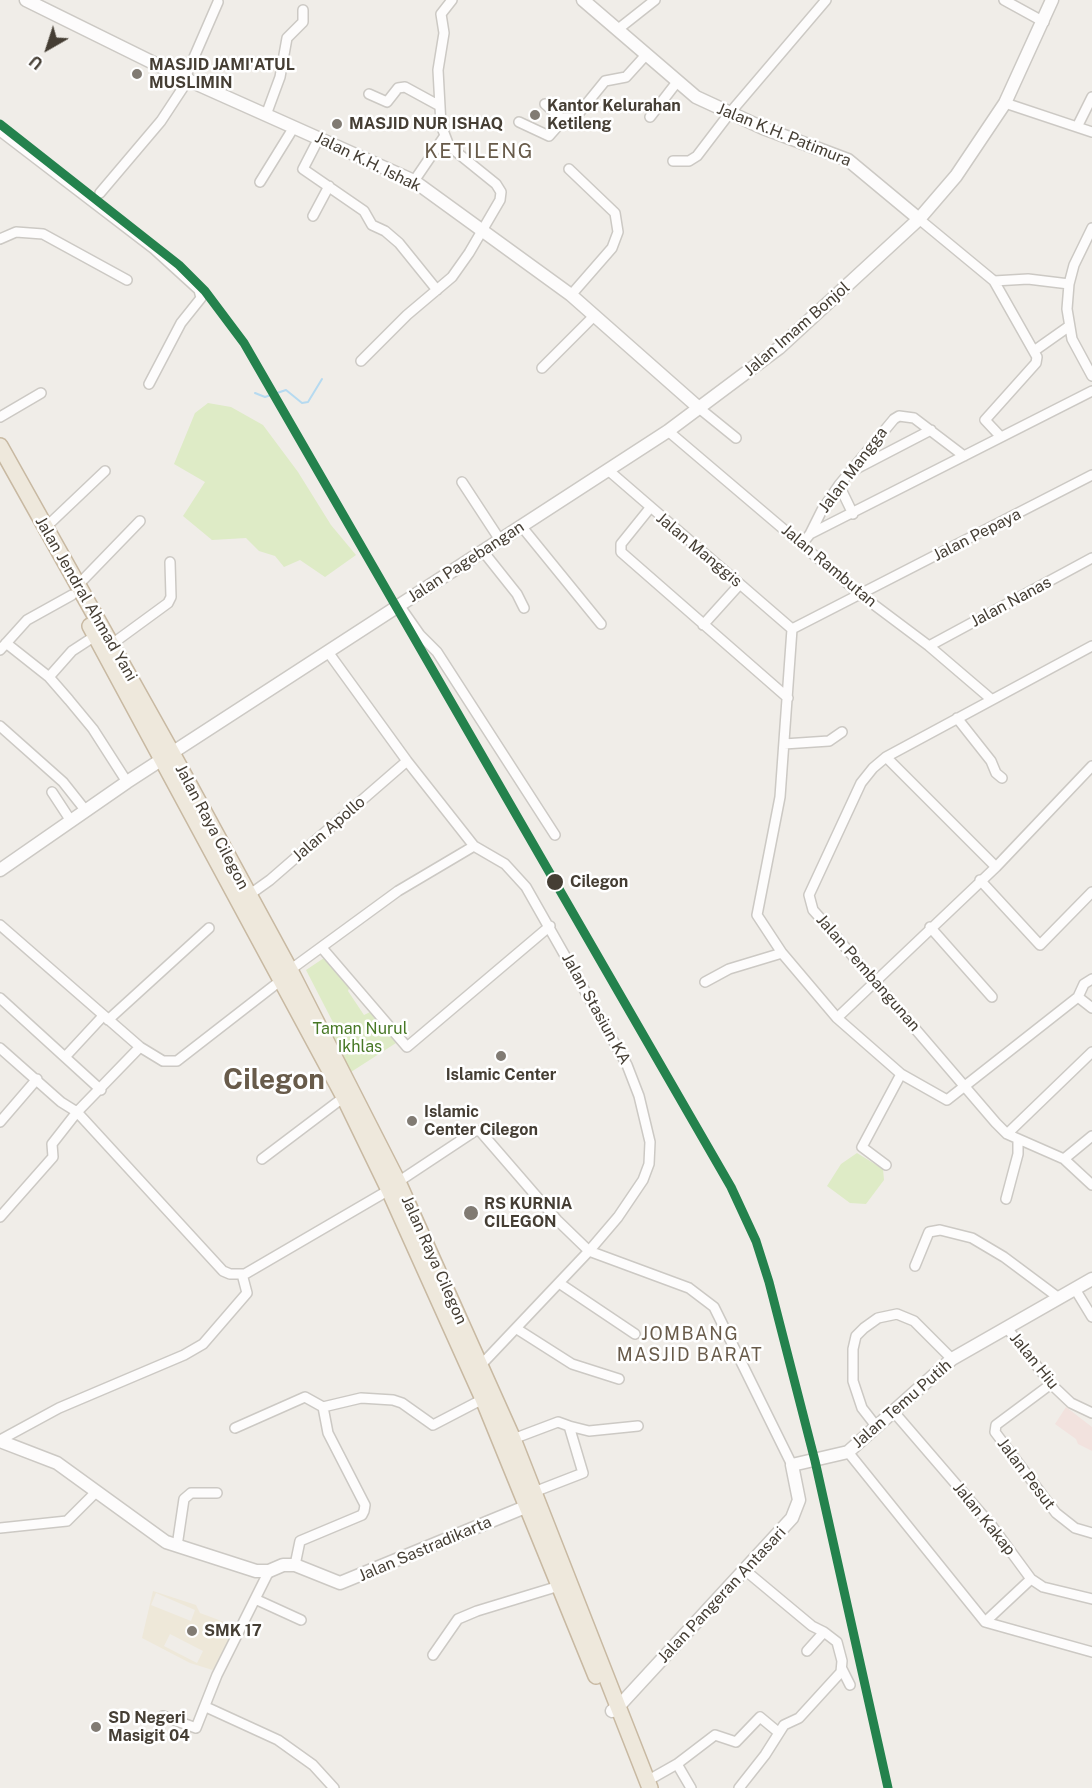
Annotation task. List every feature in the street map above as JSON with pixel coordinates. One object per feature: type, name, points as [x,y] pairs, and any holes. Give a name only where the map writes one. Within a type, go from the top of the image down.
[{"type":"highway","name":"Jalan Jendral Ahmad Yani","points":[[0,446],[45,528],[95,636],[167,756]]},
{"type":"highway","name":"Jalan Jendral Ahmad Yani","points":[[0,466],[75,590],[112,644],[167,756]]},
{"type":"highway","name":"Jalan Raya Cilegon","points":[[167,756],[249,896],[285,975]]},
{"type":"highway","name":"Jalan Raya Cilegon","points":[[167,756],[316,1034],[481,1365],[513,1439],[559,1586],[615,1708]]},
{"type":"highway","name":"Jalan Raya Cilegon","points":[[316,1034],[344,1097],[393,1186],[483,1398],[533,1500],[646,1786]]},
{"type":"street","name":"Jalan K.H. Ishak","points":[[26,0],[186,79],[414,182],[484,230],[571,295],[699,408]]},
{"type":"street","points":[[361,361],[460,266],[484,230],[500,200],[499,188],[453,150],[444,137],[438,105],[438,70],[444,33],[441,14],[452,0]]},
{"type":"street","points":[[617,30],[655,0]]},
{"type":"street","points":[[673,160],[693,160],[826,0]]},
{"type":"street","points":[[1004,0],[1044,22]]},
{"type":"street","name":"Jalan Imam Bonjol","points":[[668,431],[779,348],[919,219],[956,176],[1005,103],[1044,22],[1052,0]]},
{"type":"street","name":"Jalan K.H. Patimura","points":[[585,1],[645,56],[706,103],[848,160],[919,219]]},
{"type":"street","points":[[100,193],[161,121],[186,79],[218,2]]},
{"type":"street","points":[[266,115],[280,77],[287,38],[303,22],[303,10]]},
{"type":"street","points":[[519,122],[549,136],[564,119],[575,118],[606,81],[626,77],[645,56]]},
{"type":"street","points":[[650,117],[677,82]]},
{"type":"street","points":[[369,94],[387,102],[398,88],[405,87],[438,105]]},
{"type":"street","points":[[1077,127],[1092,97]]},
{"type":"street","points":[[1005,103],[1092,132]]},
{"type":"street","points":[[545,104],[564,119]]},
{"type":"street","points":[[260,182],[294,127]]},
{"type":"street","points":[[0,131],[154,249],[199,290],[201,297],[181,323],[149,384]]},
{"type":"street","points":[[414,182],[444,137]]},
{"type":"street","points":[[319,138],[303,169],[364,211],[372,225],[385,231],[399,243],[437,290]]},
{"type":"street","points":[[569,169],[615,213],[618,232],[612,248],[571,295]]},
{"type":"street","points":[[314,216],[329,186]]},
{"type":"street","points":[[919,219],[994,281],[1038,361],[985,420],[1001,437]]},
{"type":"street","points":[[1092,228],[1078,252],[1069,284],[1068,327],[1092,376]]},
{"type":"street","points":[[0,239],[16,232],[35,231],[127,280]]},
{"type":"street","points":[[994,281],[1028,279],[1069,284]]},
{"type":"street","points":[[542,368],[595,315]]},
{"type":"street","points":[[1034,351],[1068,327]]},
{"type":"street","points":[[810,534],[1092,391]]},
{"type":"street","points":[[0,417],[40,393]]},
{"type":"street","points":[[699,408],[736,438]]},
{"type":"street","name":"Jalan Mangga","points":[[802,544],[839,485],[894,419],[914,418],[964,456]]},
{"type":"street","points":[[852,471],[932,430]]},
{"type":"street","name":"Jalan Pagebangan","points":[[0,870],[127,782],[668,431]]},
{"type":"street","name":"Jalan Rambutan","points":[[668,431],[861,595],[929,646],[991,699]]},
{"type":"street","name":"Jalan Manggis","points":[[608,470],[792,629]]},
{"type":"street","points":[[45,528],[105,471]]},
{"type":"street","name":"Jalan Pepaya","points":[[792,629],[1092,475]]},
{"type":"street","points":[[462,482],[500,540]]},
{"type":"street","points":[[839,485],[853,514]]},
{"type":"street","points":[[650,508],[620,550],[788,698]]},
{"type":"street","points":[[127,782],[93,729],[49,678],[3,646],[27,620],[75,590],[140,521]]},
{"type":"street","points":[[522,527],[601,624]]},
{"type":"street","points":[[482,550],[517,594],[524,608]]},
{"type":"street","name":"Jalan Nanas","points":[[929,646],[1092,558]]},
{"type":"street","points":[[112,644],[168,603],[171,597],[170,562]]},
{"type":"street","points":[[703,625],[740,584]]},
{"type":"street","points":[[399,605],[420,635],[437,652],[555,835]]},
{"type":"street","points":[[792,629],[780,797],[757,915],[782,953],[837,1017],[902,1074],[944,1099],[950,1098],[1078,997],[1084,984],[1092,979]]},
{"type":"street","points":[[49,678],[72,651],[95,636]]},
{"type":"street","name":"Jalan Pembangunan","points":[[1092,646],[886,757],[861,783],[809,895],[813,910],[967,1085],[1007,1134],[1065,1159],[1092,1185]]},
{"type":"street","points":[[0,925],[140,1047],[157,1060],[177,1061],[285,975],[398,891],[474,846],[407,761],[328,652]]},
{"type":"street","points":[[957,718],[991,761],[996,773],[1002,778]]},
{"type":"street","points":[[0,726],[63,782],[86,811]]},
{"type":"street","points":[[784,744],[829,741],[842,732]]},
{"type":"street","points":[[886,757],[996,867]]},
{"type":"street","name":"Jalan Apollo","points":[[249,896],[407,761]]},
{"type":"street","points":[[837,1017],[876,984],[930,927],[996,867],[1092,766]]},
{"type":"street","points":[[52,792],[71,821]]},
{"type":"street","name":"Jalan Stasiun KA","points":[[474,846],[496,857],[516,874],[550,926],[627,1065],[639,1096],[650,1142],[649,1164],[643,1180],[618,1217],[517,1329],[481,1365]]},
{"type":"street","points":[[980,880],[1040,945],[1092,892]]},
{"type":"street","points":[[322,948],[407,1047],[550,926]]},
{"type":"street","points":[[930,927],[992,997]]},
{"type":"street","points":[[65,1057],[209,928]]},
{"type":"street","points":[[705,982],[729,969],[782,953]]},
{"type":"street","points":[[1078,997],[1092,1008]]},
{"type":"street","points":[[0,998],[100,1090]]},
{"type":"street","points":[[0,1217],[53,1157],[52,1144],[77,1112],[140,1047]]},
{"type":"street","points":[[0,1048],[61,1102],[77,1112],[223,1271],[242,1274],[393,1186],[475,1131],[480,1131],[557,1220],[589,1251],[689,1288],[714,1307],[792,1465]]},
{"type":"street","points":[[1007,1134],[1092,1052]]},
{"type":"street","points":[[886,1166],[862,1147],[902,1074]]},
{"type":"street","points":[[0,1122],[37,1079]]},
{"type":"street","points":[[261,1159],[344,1097]]},
{"type":"street","points":[[1065,1159],[1092,1136]]},
{"type":"street","points":[[1006,1199],[1018,1154],[1018,1139]]},
{"type":"street","points":[[915,1266],[929,1232],[940,1230],[980,1243],[1004,1257],[1059,1298]]},
{"type":"street","points":[[0,1441],[59,1408],[184,1356],[203,1344],[248,1293],[242,1274]]},
{"type":"street","name":"Jalan Temu Putih","points":[[792,1465],[848,1452],[952,1359],[1092,1279]]},
{"type":"street","points":[[559,1283],[635,1334]]},
{"type":"street","points":[[1076,1289],[1092,1317]]},
{"type":"street","points":[[876,1426],[862,1408],[853,1381],[856,1336],[864,1328],[878,1318],[897,1314],[914,1321],[952,1359]]},
{"type":"street","name":"Jalan Hiu","points":[[1007,1328],[1051,1384],[1071,1403],[1092,1413]]},
{"type":"street","points":[[517,1329],[572,1364],[619,1379]]},
{"type":"street","name":"Jalan Pesut","points":[[1051,1384],[996,1425],[995,1432],[1056,1513],[1075,1528],[1092,1533]]},
{"type":"street","points":[[235,1428],[305,1397],[323,1407],[361,1398],[384,1398],[402,1402],[433,1425],[483,1398]]},
{"type":"street","points":[[0,1441],[57,1463],[157,1537],[256,1571],[269,1571],[283,1565],[295,1565],[300,1541],[362,1515],[364,1511],[365,1505],[328,1433],[323,1407]]},
{"type":"street","name":"Jalan Kakap","points":[[892,1411],[992,1526],[1031,1579]]},
{"type":"street","points":[[513,1439],[558,1422],[589,1431],[638,1426]]},
{"type":"street","points":[[533,1500],[583,1473],[569,1426]]},
{"type":"street","points":[[848,1452],[985,1622],[1092,1652]]},
{"type":"street","name":"Jalan Pangeran Antasari","points":[[615,1708],[746,1571],[792,1518],[799,1500],[792,1465]]},
{"type":"street","points":[[0,1528],[66,1521],[96,1492]]},
{"type":"street","points":[[177,1545],[184,1499],[191,1493],[217,1493]]},
{"type":"street","name":"Jalan Sastradikarta","points":[[295,1565],[335,1582],[345,1582],[533,1500]]},
{"type":"street","points":[[163,1716],[196,1728],[218,1675],[269,1571]]},
{"type":"street","points":[[746,1571],[812,1626],[837,1642],[842,1669],[850,1685]]},
{"type":"street","points":[[985,1622],[1031,1579],[1043,1587],[1092,1599]]},
{"type":"street","points":[[433,1655],[458,1619],[559,1586]]},
{"type":"street","points":[[255,1599],[301,1620]]},
{"type":"street","points":[[807,1651],[824,1632]]},
{"type":"street","points":[[739,1788],[765,1755],[778,1732],[785,1724],[799,1718],[842,1669]]},
{"type":"street","points":[[206,1707],[278,1740],[313,1766],[334,1788]]},
{"type":"street","points":[[646,1786],[714,1736],[735,1743],[760,1717],[778,1732]]},
{"type":"street","points":[[677,1764],[691,1788]]},
{"type":"shaded area","points":[[1066,1407],[1092,1427],[1092,1451],[1078,1444],[1076,1439],[1055,1424]]},
{"type":"shaded area","name":"SMK 17","points":[[153,1591],[196,1605],[200,1613],[243,1629],[219,1672],[190,1663],[142,1638]],"holes":[[[156,1593],[195,1610],[191,1621],[151,1605]],[[170,1634],[203,1651],[197,1663],[164,1646]]]},
{"type":"green space","points":[[208,403],[231,407],[263,425],[298,472],[331,525],[356,555],[325,577],[300,560],[284,567],[275,556],[259,551],[246,538],[212,540],[183,516],[205,482],[174,464],[195,413]]},
{"type":"green space","name":"Taman Nurul Ikhlas","points":[[327,956],[350,986],[348,991],[364,1015],[370,1012],[396,1043],[351,1072],[331,1037],[338,1032],[306,970]]},
{"type":"green space","points":[[857,1153],[883,1169],[884,1180],[866,1204],[850,1203],[827,1186],[841,1164]]},
{"type":"waterway","points":[[255,393],[265,397],[286,390],[302,403],[308,402],[322,379]]},
{"type":"transit line","points":[[0,124],[179,265],[205,291],[244,343],[731,1187],[756,1241],[769,1282],[815,1461],[888,1788]]},
{"type":"place","name":"MASJID JAMI'ATUL MUSLIMIN","points":[[137,74]]},
{"type":"place","name":"Kantor Kelurahan Ketileng","points":[[535,115]]},
{"type":"place","name":"MASJID NUR ISHAQ","points":[[337,124]]},
{"type":"place","name":"Cilegon","points":[[555,882]]},
{"type":"place","name":"Islamic Center","points":[[501,1056]]},
{"type":"place","name":"Islamic Center Cilegon","points":[[412,1121]]},
{"type":"place","name":"RS KURNIA CILEGON","points":[[471,1213]]},
{"type":"place","name":"SMK 17","points":[[192,1631]]},
{"type":"place","name":"SD Negeri Masigit 04","points":[[96,1727]]},
{"type":"district","name":"KETILENG","points":[[479,152]]},
{"type":"district","name":"Cilegon","points":[[274,1080]]},
{"type":"district","name":"JOMBANG MASJID BARAT","points":[[690,1344]]}]
